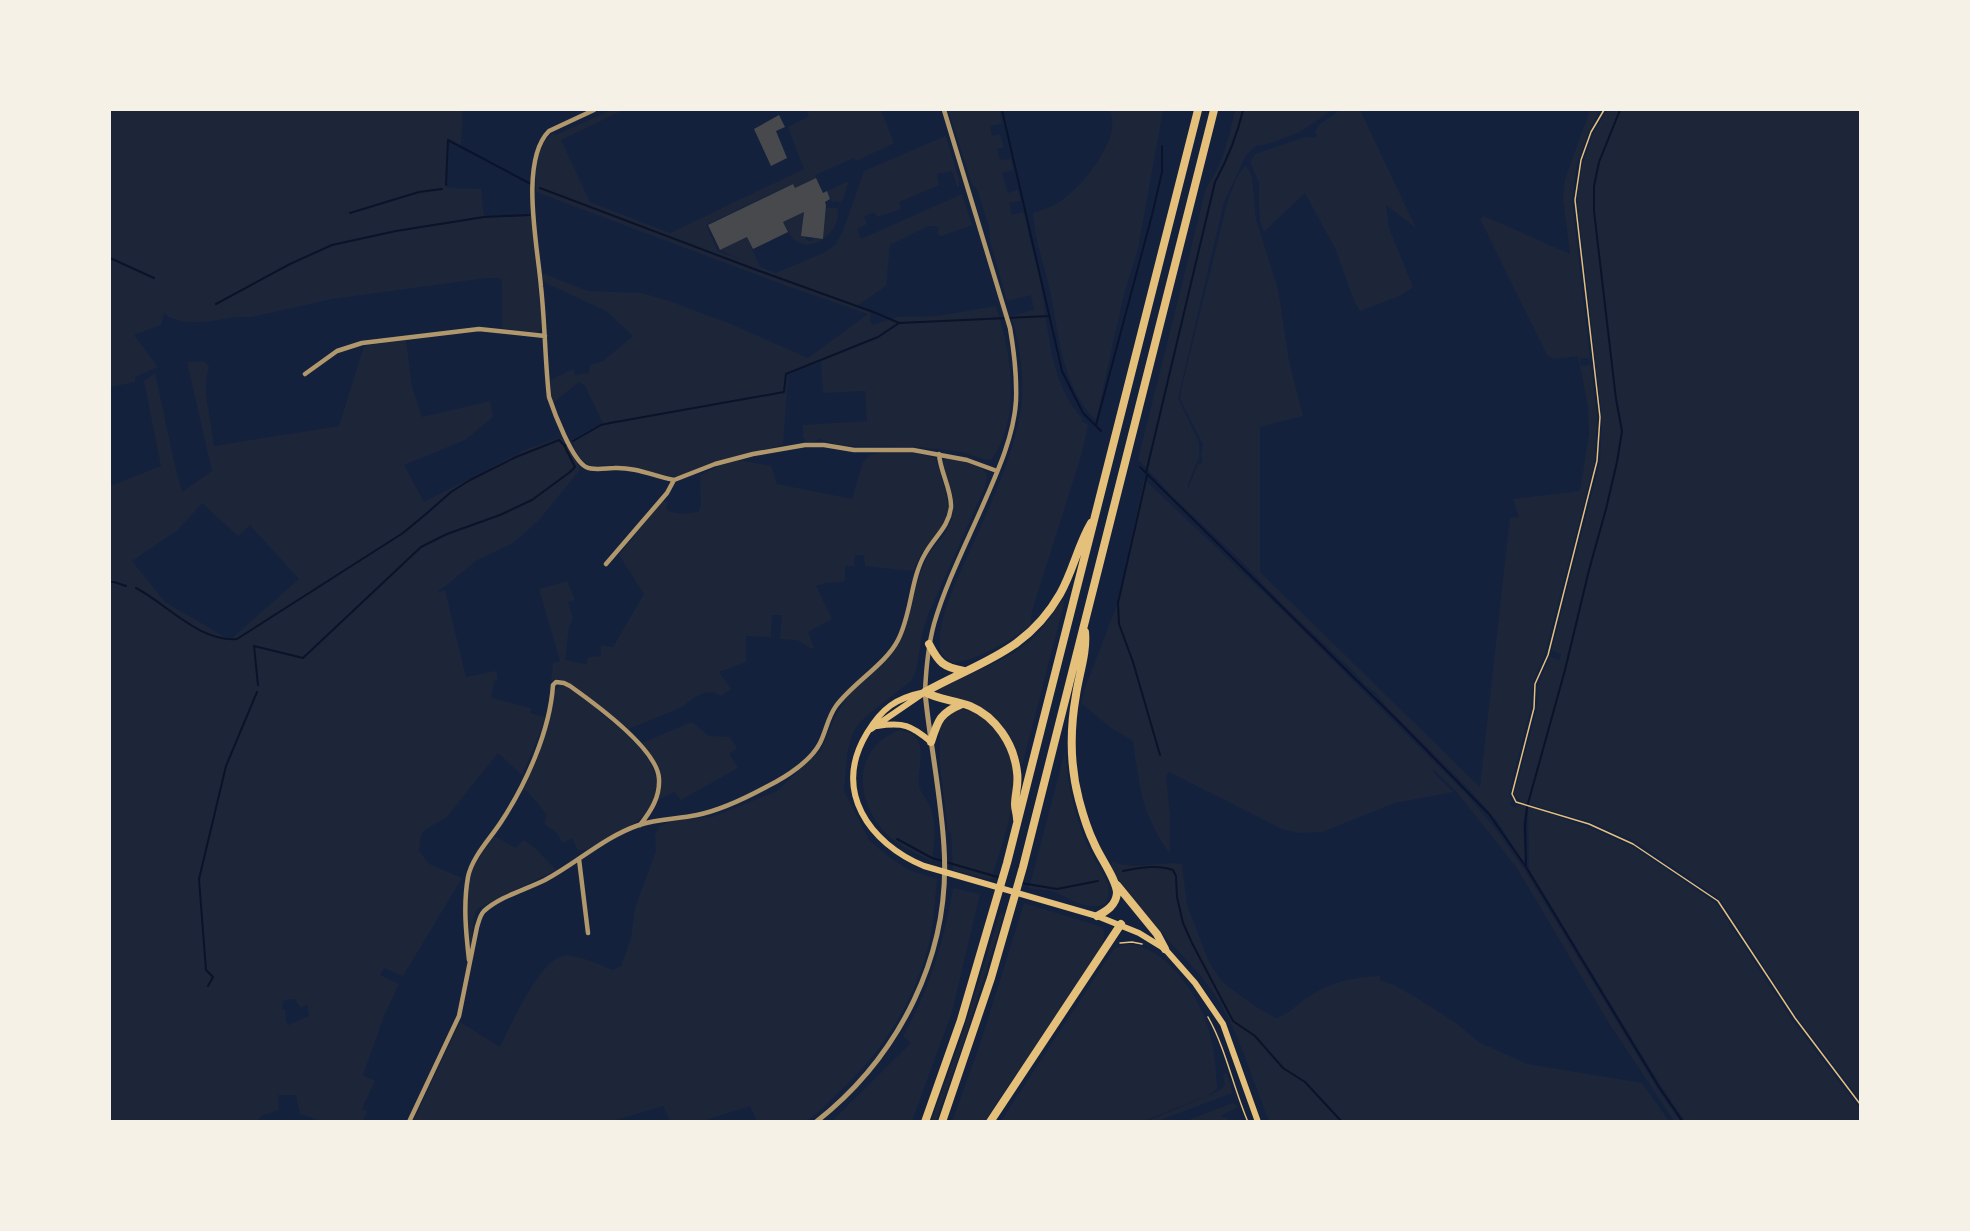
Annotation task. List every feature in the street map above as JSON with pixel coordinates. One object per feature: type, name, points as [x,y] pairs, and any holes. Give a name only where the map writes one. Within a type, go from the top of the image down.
[{"type":"highway","points":[[925,1122],[961,1020],[1007,863],[1198,110]]},
{"type":"highway","points":[[942,1122],[973,1034],[1023,867],[1198,181],[1214,110]]},
{"type":"highway","points":[[925,692],[1011,648],[1040,624],[1069,577],[1083,536],[1096,515]]},
{"type":"highway","points":[[1085,622],[1086,645],[1072,727],[1074,771],[1078,796],[1088,830],[1101,860],[1115,884],[1157,934],[1165,949]]},
{"type":"highway","points":[[930,644],[941,663],[951,669],[964,672]]},
{"type":"highway","points":[[925,692],[940,699],[977,709],[1001,731],[1010,746],[1017,769],[1018,788],[1015,805],[1018,821]]},
{"type":"highway","points":[[932,742],[936,726],[942,716],[951,708],[962,704]]},
{"type":"highway","points":[[1097,916],[1113,903],[1117,892],[1115,884]]},
{"type":"highway","points":[[990,1122],[1120,924]]},
{"type":"main road","points":[[925,692],[871,729],[859,748],[855,766],[854,790],[865,820],[885,843],[911,861],[937,871],[1097,916],[1120,924],[1165,949],[1191,977],[1219,1017],[1231,1044],[1258,1122]]},
{"type":"main road","points":[[871,729],[889,725],[908,725],[932,742]]},
{"type":"street","points":[[594,110],[549,131],[543,137],[537,152],[533,187],[533,223],[541,286],[549,397],[554,414],[580,462],[592,469],[630,468],[674,480],[727,460],[795,446],[824,445],[854,450],[895,449],[939,454],[982,464],[997,471]]},
{"type":"street","points":[[816,1122],[861,1079],[900,1028],[926,974],[936,939],[945,868],[944,839],[925,692],[930,644],[948,585],[997,471],[1012,424],[1016,402],[1014,351],[1008,323],[944,110]]},
{"type":"street","points":[[305,374],[337,351],[362,343],[479,330],[545,336]]},
{"type":"street","points":[[409,1122],[459,1016],[477,927],[484,911],[498,901],[545,880],[605,842],[640,825],[717,810],[769,786],[787,775],[820,745],[835,707],[898,640],[925,553],[941,533],[949,517],[951,500],[942,473],[939,454]]},
{"type":"street","points":[[606,564],[668,492],[674,480]]},
{"type":"street","points":[[470,964],[465,922],[468,877],[472,865],[519,792],[546,725],[553,685],[556,682],[570,686],[605,712],[640,745],[656,767],[659,776],[656,801],[640,825]]},
{"type":"street","points":[[579,859],[588,933]]},
{"type":"path","points":[[1604,110],[1591,132],[1581,160],[1575,200],[1600,417],[1597,461],[1548,655],[1535,684],[1534,708],[1512,794],[1516,802],[1589,824],[1634,844],[1718,901],[1795,1018],[1860,1104]]},
{"type":"path","points":[[1109,944],[1113,946],[1122,942],[1132,942],[1144,945]]},
{"type":"path","points":[[1206,1012],[1216,1031],[1237,1097],[1248,1122]]},
{"type":"shaded area","points":[[110,110],[463,110],[461,146],[449,142],[447,188],[481,189],[484,217],[531,216],[542,328],[537,333],[502,328],[502,281],[500,278],[332,299],[252,317],[206,322],[186,322],[170,318],[164,313],[161,325],[134,335],[158,367],[135,377],[135,382],[110,387]]},
{"type":"shaded area","points":[[611,110],[624,110],[561,140],[590,202],[670,233],[804,169],[788,127],[809,116],[806,110],[881,110],[894,143],[857,161],[854,158],[815,175],[816,178],[795,188],[792,184],[706,225],[718,251],[742,260],[720,250],[747,237],[760,267],[776,273],[825,252],[836,244],[843,231],[864,171],[945,136],[959,179],[959,187],[957,187],[952,171],[937,174],[939,185],[899,202],[901,209],[877,217],[874,212],[864,217],[867,224],[857,229],[861,239],[962,194],[972,225],[942,236],[937,233],[939,228],[928,226],[890,245],[886,286],[858,305],[871,313],[870,321],[873,325],[897,317],[938,316],[996,306],[1006,343],[1011,384],[1007,423],[992,459],[986,460],[962,452],[921,447],[839,445],[819,439],[807,442],[803,437],[803,425],[867,421],[865,391],[823,393],[821,362],[788,375],[783,445],[721,460],[691,473],[672,477],[636,468],[604,465],[593,467],[584,462],[578,456],[571,440],[603,423],[585,386],[579,382],[553,403],[551,380],[573,369],[575,375],[589,373],[590,365],[603,361],[633,336],[606,311],[544,282],[542,273],[588,291],[642,293],[669,301],[731,324],[808,358],[868,314],[536,192],[538,159],[547,138]]},
{"type":"shaded area","points":[[948,110],[999,110],[1002,124],[990,126],[992,136],[1000,134],[1004,147],[997,149],[1000,160],[1011,159],[1013,170],[1002,173],[1008,193],[1018,190],[1021,201],[1009,203],[1012,215],[1023,212],[1025,217],[1040,280],[1056,371],[1071,405],[1083,419],[1081,421],[1088,425],[1082,453],[1032,611],[1032,625],[985,653],[954,663],[941,651],[942,623],[951,593],[1005,469],[1021,411],[1022,369],[1011,316],[1034,310],[1031,295],[1007,301],[990,241],[989,227],[977,189],[972,184]]},
{"type":"shaded area","points":[[1110,110],[1163,110],[1138,249],[1124,294],[1096,420],[1076,393],[1064,362],[1033,213],[1067,196],[1092,169],[1106,148],[1110,137],[1112,123]]},
{"type":"shaded area","points":[[1235,110],[1332,110],[1300,132],[1256,146],[1246,155],[1224,202],[1178,398],[1199,443],[1199,457],[1188,489],[1198,464],[1203,463],[1201,455],[1203,444],[1180,399],[1182,386],[1227,204],[1236,179],[1246,166],[1252,176],[1256,220],[1278,289],[1289,361],[1303,416],[1260,427],[1260,572],[1480,787],[1510,518],[1519,517],[1513,499],[1580,491],[1589,434],[1588,407],[1578,356],[1554,359],[1547,355],[1480,219],[1484,216],[1570,254],[1563,198],[1565,179],[1590,110],[1600,110],[1589,131],[1577,164],[1572,200],[1590,358],[1580,358],[1581,366],[1591,365],[1597,417],[1595,460],[1545,654],[1533,683],[1531,707],[1509,794],[1512,801],[1509,804],[1516,808],[1517,805],[1526,806],[1523,825],[1525,860],[1522,861],[1498,822],[1468,788],[1385,705],[1376,693],[1365,685],[1240,560],[1173,497],[1138,459],[1206,188],[1221,160]]},
{"type":"shaded area","points":[[1340,110],[1360,110],[1416,228],[1386,205],[1389,228],[1413,287],[1400,296],[1360,311],[1335,248],[1305,193],[1264,232],[1260,221],[1259,183],[1250,162],[1255,154],[1305,137],[1316,138],[1315,131],[1320,124]]},
{"type":"shaded area","points":[[1607,110],[1860,110],[1860,1100],[1797,1017],[1720,899],[1635,841],[1590,822],[1522,802],[1514,794],[1537,709],[1538,685],[1550,657],[1559,660],[1561,654],[1552,649],[1600,462],[1602,417],[1577,200],[1582,166],[1593,134]]},
{"type":"shaded area","points":[[849,181],[843,200],[839,203],[838,201],[832,202],[827,191]]},
{"type":"shaded area","points":[[826,208],[837,208],[838,216],[836,224],[825,238],[818,242],[809,245],[801,244],[793,239],[783,222],[804,212],[801,236],[808,241],[814,238],[823,239]]},
{"type":"shaded area","points":[[406,340],[412,387],[422,417],[490,401],[493,417],[465,440],[404,465],[424,502],[527,449],[558,438],[563,439],[579,466],[579,471],[539,520],[513,543],[477,560],[438,593],[445,590],[466,677],[495,671],[497,680],[494,681],[491,698],[531,708],[530,713],[546,718],[522,775],[498,753],[446,818],[426,829],[421,835],[419,851],[429,864],[462,878],[403,976],[384,968],[380,975],[399,984],[384,1016],[363,1075],[375,1081],[362,1109],[367,1111],[363,1121],[322,1121],[300,1114],[296,1095],[278,1095],[279,1110],[261,1116],[258,1121],[110,1122],[110,486],[161,466],[144,381],[155,373],[182,492],[212,471],[187,362],[203,361],[209,366],[206,394],[214,446],[339,426],[364,346]],"holes":[[[202,503],[238,536],[250,525],[299,579],[230,640],[165,602],[132,561],[178,530]],[[294,999],[301,1008],[307,1004],[309,1016],[289,1025],[286,1022],[285,1010],[282,1009],[283,1001]]]},
{"type":"shaded area","points":[[890,451],[908,451],[935,458],[946,492],[948,510],[942,527],[922,552],[913,571],[865,566],[864,555],[855,555],[854,566],[845,566],[843,582],[816,586],[832,619],[808,632],[814,648],[811,649],[797,640],[780,639],[782,615],[772,615],[771,637],[746,636],[746,662],[719,672],[731,689],[721,696],[713,692],[704,693],[682,707],[629,729],[570,684],[558,679],[551,681],[553,663],[560,661],[539,589],[567,581],[575,600],[568,602],[573,618],[569,627],[565,660],[586,664],[588,657],[601,656],[601,645],[613,647],[644,594],[619,555],[662,501],[668,502],[666,506],[668,511],[680,514],[698,512],[701,505],[700,475],[739,460],[771,466],[777,484],[852,499],[863,462],[870,455]]},
{"type":"shaded area","points":[[946,458],[981,468],[987,474],[985,487],[928,615],[916,671],[911,681],[858,724],[852,735],[847,754],[844,791],[869,840],[909,870],[937,879],[932,930],[922,968],[894,1027],[868,1062],[822,1109],[807,1120],[799,1122],[757,1121],[750,1106],[703,1121],[670,1121],[663,1106],[613,1121],[413,1122],[460,1022],[500,1047],[536,980],[554,960],[569,956],[582,958],[613,970],[621,966],[631,938],[635,908],[656,851],[655,835],[660,826],[672,821],[712,817],[777,791],[821,750],[845,700],[861,681],[886,660],[900,642],[916,585],[928,554],[945,534],[952,519],[953,499],[943,469],[943,462]]},
{"type":"shaded area","points":[[1144,479],[1281,609],[1467,795],[1494,827],[1524,869],[1659,1091],[1680,1121],[1674,1121],[1607,1020],[1517,868],[1455,790],[1434,770],[1433,772],[1453,792],[1395,803],[1322,832],[1300,833],[1282,829],[1169,772],[1166,777],[1170,816],[1170,854],[1147,813],[1140,787],[1133,741],[1111,728],[1081,703],[1117,605]]},
{"type":"shaded area","points":[[1064,600],[1022,766],[1009,736],[992,715],[938,694],[937,691],[1021,648],[1036,635]]},
{"type":"shaded area","points":[[561,684],[583,697],[637,745],[654,771],[657,785],[654,799],[640,819],[586,850],[578,850],[572,838],[563,843],[556,832],[544,824],[547,815],[523,789],[548,728],[555,690]]},
{"type":"shaded area","points":[[959,709],[977,714],[991,726],[1004,742],[1011,761],[1014,780],[1012,800],[991,880],[953,870],[951,833],[948,831],[940,765],[940,728],[947,717]]},
{"type":"shaded area","points":[[692,722],[709,736],[730,737],[737,748],[729,754],[738,768],[681,800],[674,792],[658,800],[660,777],[656,763],[642,743]]},
{"type":"shaded area","points":[[899,730],[916,737],[921,751],[919,784],[931,809],[934,822],[932,861],[905,848],[882,829],[873,816],[863,787],[866,760],[873,748],[884,738]]},
{"type":"shaded area","points":[[1065,751],[1070,788],[1079,824],[1109,888],[1106,903],[1099,906],[1085,905],[1052,891],[1029,888]]},
{"type":"shaded area","points":[[1528,806],[1588,827],[1632,846],[1716,903],[1792,1020],[1860,1109],[1859,1121],[1685,1121],[1661,1086],[1529,869]]},
{"type":"shaded area","points":[[494,836],[516,848],[524,840],[556,870],[477,909],[470,949],[467,895],[471,873]]},
{"type":"shaded area","points":[[1112,861],[1129,866],[1182,864],[1187,905],[1209,962],[1227,986],[1276,1018],[1334,984],[1351,979],[1380,976],[1380,980],[1420,1000],[1456,1023],[1479,1042],[1527,1064],[1642,1083],[1669,1121],[1269,1121],[1240,1043],[1217,998],[1128,893],[1111,869]]},
{"type":"shaded area","points":[[953,888],[980,894],[952,1012],[912,1121],[832,1121],[911,1043],[903,1036],[921,1000],[935,964]]},
{"type":"shaded area","points":[[1024,903],[1102,927],[1103,944],[985,1121],[952,1122],[981,1041]]},
{"type":"shaded area","points":[[1000,913],[1004,914],[965,1039],[936,1121],[931,1121],[961,1038]]},
{"type":"shaded area","points":[[1129,944],[1155,953],[1167,962],[1196,999],[1211,1040],[1217,1089],[1207,1096],[1143,1121],[1001,1121],[1109,956],[1115,948]]},
{"type":"shaded area","points":[[1226,1072],[1232,1093],[1158,1121],[1147,1121],[1219,1091],[1225,1085],[1223,1076]]},
{"type":"shaded area","points":[[1233,1103],[1238,1107],[1220,1116],[1229,1121],[1186,1121]]},
{"type":"building","points":[[779,115],[785,127],[776,131],[787,158],[771,166],[754,129]]},
{"type":"building","points":[[816,178],[823,193],[827,191],[830,199],[825,202],[823,239],[801,236],[804,212],[783,222],[788,232],[753,249],[747,237],[720,250],[708,225],[793,184],[795,188]]},
{"type":"waterway","points":[[1002,110],[1062,371],[1083,413],[1101,431]]},
{"type":"waterway","points":[[1146,473],[1215,182],[1232,147],[1243,110]]},
{"type":"waterway","points":[[1526,865],[1527,807],[1606,509],[1622,431],[1616,399],[1594,211],[1594,186],[1599,162],[1620,110]]},
{"type":"waterway","points":[[446,185],[448,140],[529,183]]},
{"type":"waterway","points":[[1096,425],[1152,215],[1162,172],[1162,146]]},
{"type":"waterway","points":[[540,188],[899,323]]},
{"type":"waterway","points":[[350,213],[419,192],[442,189]]},
{"type":"waterway","points":[[216,304],[290,264],[332,245],[396,231],[484,217],[529,215]]},
{"type":"waterway","points":[[110,258],[154,278]]},
{"type":"waterway","points":[[573,441],[601,425],[784,392],[786,374],[878,337],[899,323],[1050,316]]},
{"type":"waterway","points":[[136,588],[184,621],[210,635],[237,639],[403,533],[451,492],[470,480],[516,457],[559,440],[564,445]]},
{"type":"waterway","points":[[258,685],[254,646],[303,658],[421,547],[447,534],[500,515],[532,500],[570,472],[575,467],[564,445],[566,445]]},
{"type":"waterway","points":[[1140,467],[1489,814],[1526,867],[1659,1087],[1683,1122]]},
{"type":"waterway","points":[[1147,475],[1118,603],[1119,624],[1133,662],[1160,755]]},
{"type":"waterway","points":[[110,582],[126,586]]},
{"type":"waterway","points":[[208,986],[213,977],[206,970],[199,879],[226,766],[257,692]]},
{"type":"waterway","points":[[897,839],[932,858],[1001,878]]},
{"type":"waterway","points":[[1123,871],[1154,867],[1173,870],[1176,876],[1177,897],[1183,923],[1233,1021],[1255,1036],[1283,1068],[1305,1082],[1342,1122]]},
{"type":"waterway","points":[[1021,883],[1057,889],[1098,881]]}]
